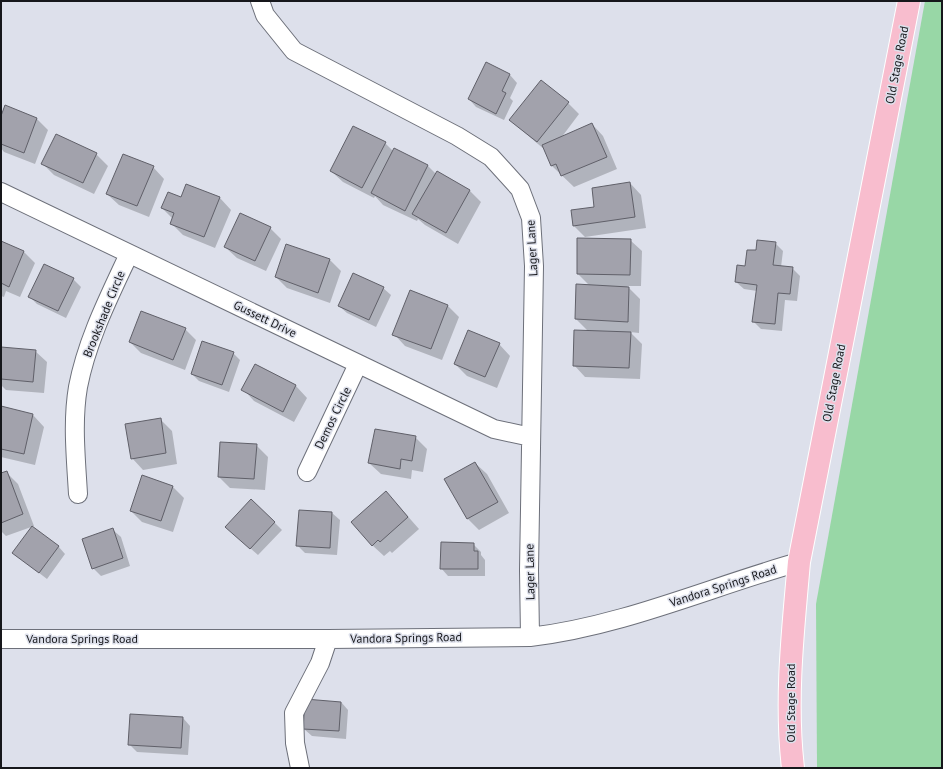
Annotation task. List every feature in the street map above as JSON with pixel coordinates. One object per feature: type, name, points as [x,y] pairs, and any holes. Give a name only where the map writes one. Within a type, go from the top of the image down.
[{"type":"main road","name":"Old Stage Road","points":[[794,768],[791,747],[791,676],[793,630],[800,562],[910,1]]},
{"type":"street","name":"Lager Lane","points":[[260,1],[265,14],[294,51],[457,136],[491,157],[520,189],[532,218],[534,266],[530,637]]},
{"type":"street","name":"Gussett Drive","points":[[1,192],[494,429],[531,437]]},
{"type":"street","name":"Brookshade Circle","points":[[78,494],[75,439],[78,389],[86,354],[94,332],[130,254]]},
{"type":"street","name":"Demos Circle","points":[[307,472],[358,364]]},
{"type":"street","name":"Vandora Springs Road","points":[[1,639],[328,639],[530,637],[563,633],[598,625],[800,562]]},
{"type":"street","points":[[300,768],[295,743],[294,713],[320,663],[328,639]]},
{"type":"green space","points":[[925,1],[942,1],[942,768],[817,768],[816,604]]},
{"type":"building","points":[[486,62],[510,74],[502,91],[506,93],[496,114],[468,99]]},
{"type":"building","points":[[541,80],[569,102],[537,142],[509,120]]},
{"type":"building","points":[[5,105],[37,118],[24,153],[1,144],[1,116]]},
{"type":"building","points":[[592,123],[607,157],[561,176],[556,164],[551,166],[542,145]]},
{"type":"building","points":[[353,126],[386,142],[362,188],[330,171]]},
{"type":"building","points":[[56,134],[97,153],[83,183],[41,164]]},
{"type":"building","points":[[394,148],[428,165],[405,211],[371,193]]},
{"type":"building","points":[[123,154],[154,166],[137,206],[106,194]]},
{"type":"building","points":[[437,171],[470,190],[446,233],[412,214]]},
{"type":"building","points":[[630,182],[635,217],[573,226],[571,210],[594,207],[592,188]]},
{"type":"building","points":[[186,184],[220,197],[204,237],[170,224],[174,213],[161,208],[168,192],[181,197]]},
{"type":"building","points":[[240,213],[271,227],[255,261],[224,247]]},
{"type":"building","points":[[577,238],[631,239],[630,275],[577,274]]},
{"type":"building","points":[[757,240],[776,242],[773,265],[793,267],[790,294],[778,293],[775,324],[752,322],[757,285],[735,282],[737,265],[745,266],[747,250],[756,250]]},
{"type":"building","points":[[1,241],[24,251],[9,287],[1,283]]},
{"type":"building","points":[[286,244],[330,259],[318,293],[275,277]]},
{"type":"building","points":[[44,264],[74,278],[58,311],[28,297]]},
{"type":"building","points":[[353,273],[384,287],[369,320],[338,306]]},
{"type":"building","points":[[576,284],[629,287],[628,322],[575,319]]},
{"type":"building","points":[[410,290],[448,305],[431,349],[392,335]]},
{"type":"building","points":[[141,311],[186,328],[173,360],[129,342]]},
{"type":"building","points":[[468,330],[500,343],[485,377],[454,364]]},
{"type":"building","points":[[574,330],[631,332],[629,368],[573,366]]},
{"type":"building","points":[[202,341],[234,352],[222,385],[191,374]]},
{"type":"building","points":[[1,347],[36,350],[33,382],[1,379]]},
{"type":"building","points":[[255,364],[296,385],[283,412],[241,390]]},
{"type":"building","points":[[1,406],[33,414],[24,454],[1,449]]},
{"type":"building","points":[[161,418],[166,453],[131,459],[125,424]]},
{"type":"building","points":[[375,429],[416,436],[412,461],[401,459],[400,469],[368,463]]},
{"type":"building","points":[[220,442],[257,444],[254,479],[218,477]]},
{"type":"building","points":[[475,462],[498,502],[467,519],[444,479]]},
{"type":"building","points":[[7,471],[23,514],[1,523],[1,473]]},
{"type":"building","points":[[142,475],[173,486],[161,521],[130,511]]},
{"type":"building","points":[[386,491],[408,517],[380,542],[378,540],[372,546],[351,522]]},
{"type":"building","points":[[251,499],[275,522],[250,549],[225,527]]},
{"type":"building","points":[[299,510],[332,512],[330,548],[296,546]]},
{"type":"building","points":[[32,526],[59,546],[39,573],[12,553]]},
{"type":"building","points":[[113,528],[123,558],[92,569],[82,539]]},
{"type":"building","points":[[441,542],[474,543],[474,551],[478,551],[478,569],[440,569]]},
{"type":"building","points":[[305,699],[341,702],[339,731],[303,729]]},
{"type":"building","points":[[130,714],[183,717],[181,748],[128,745]]}]
